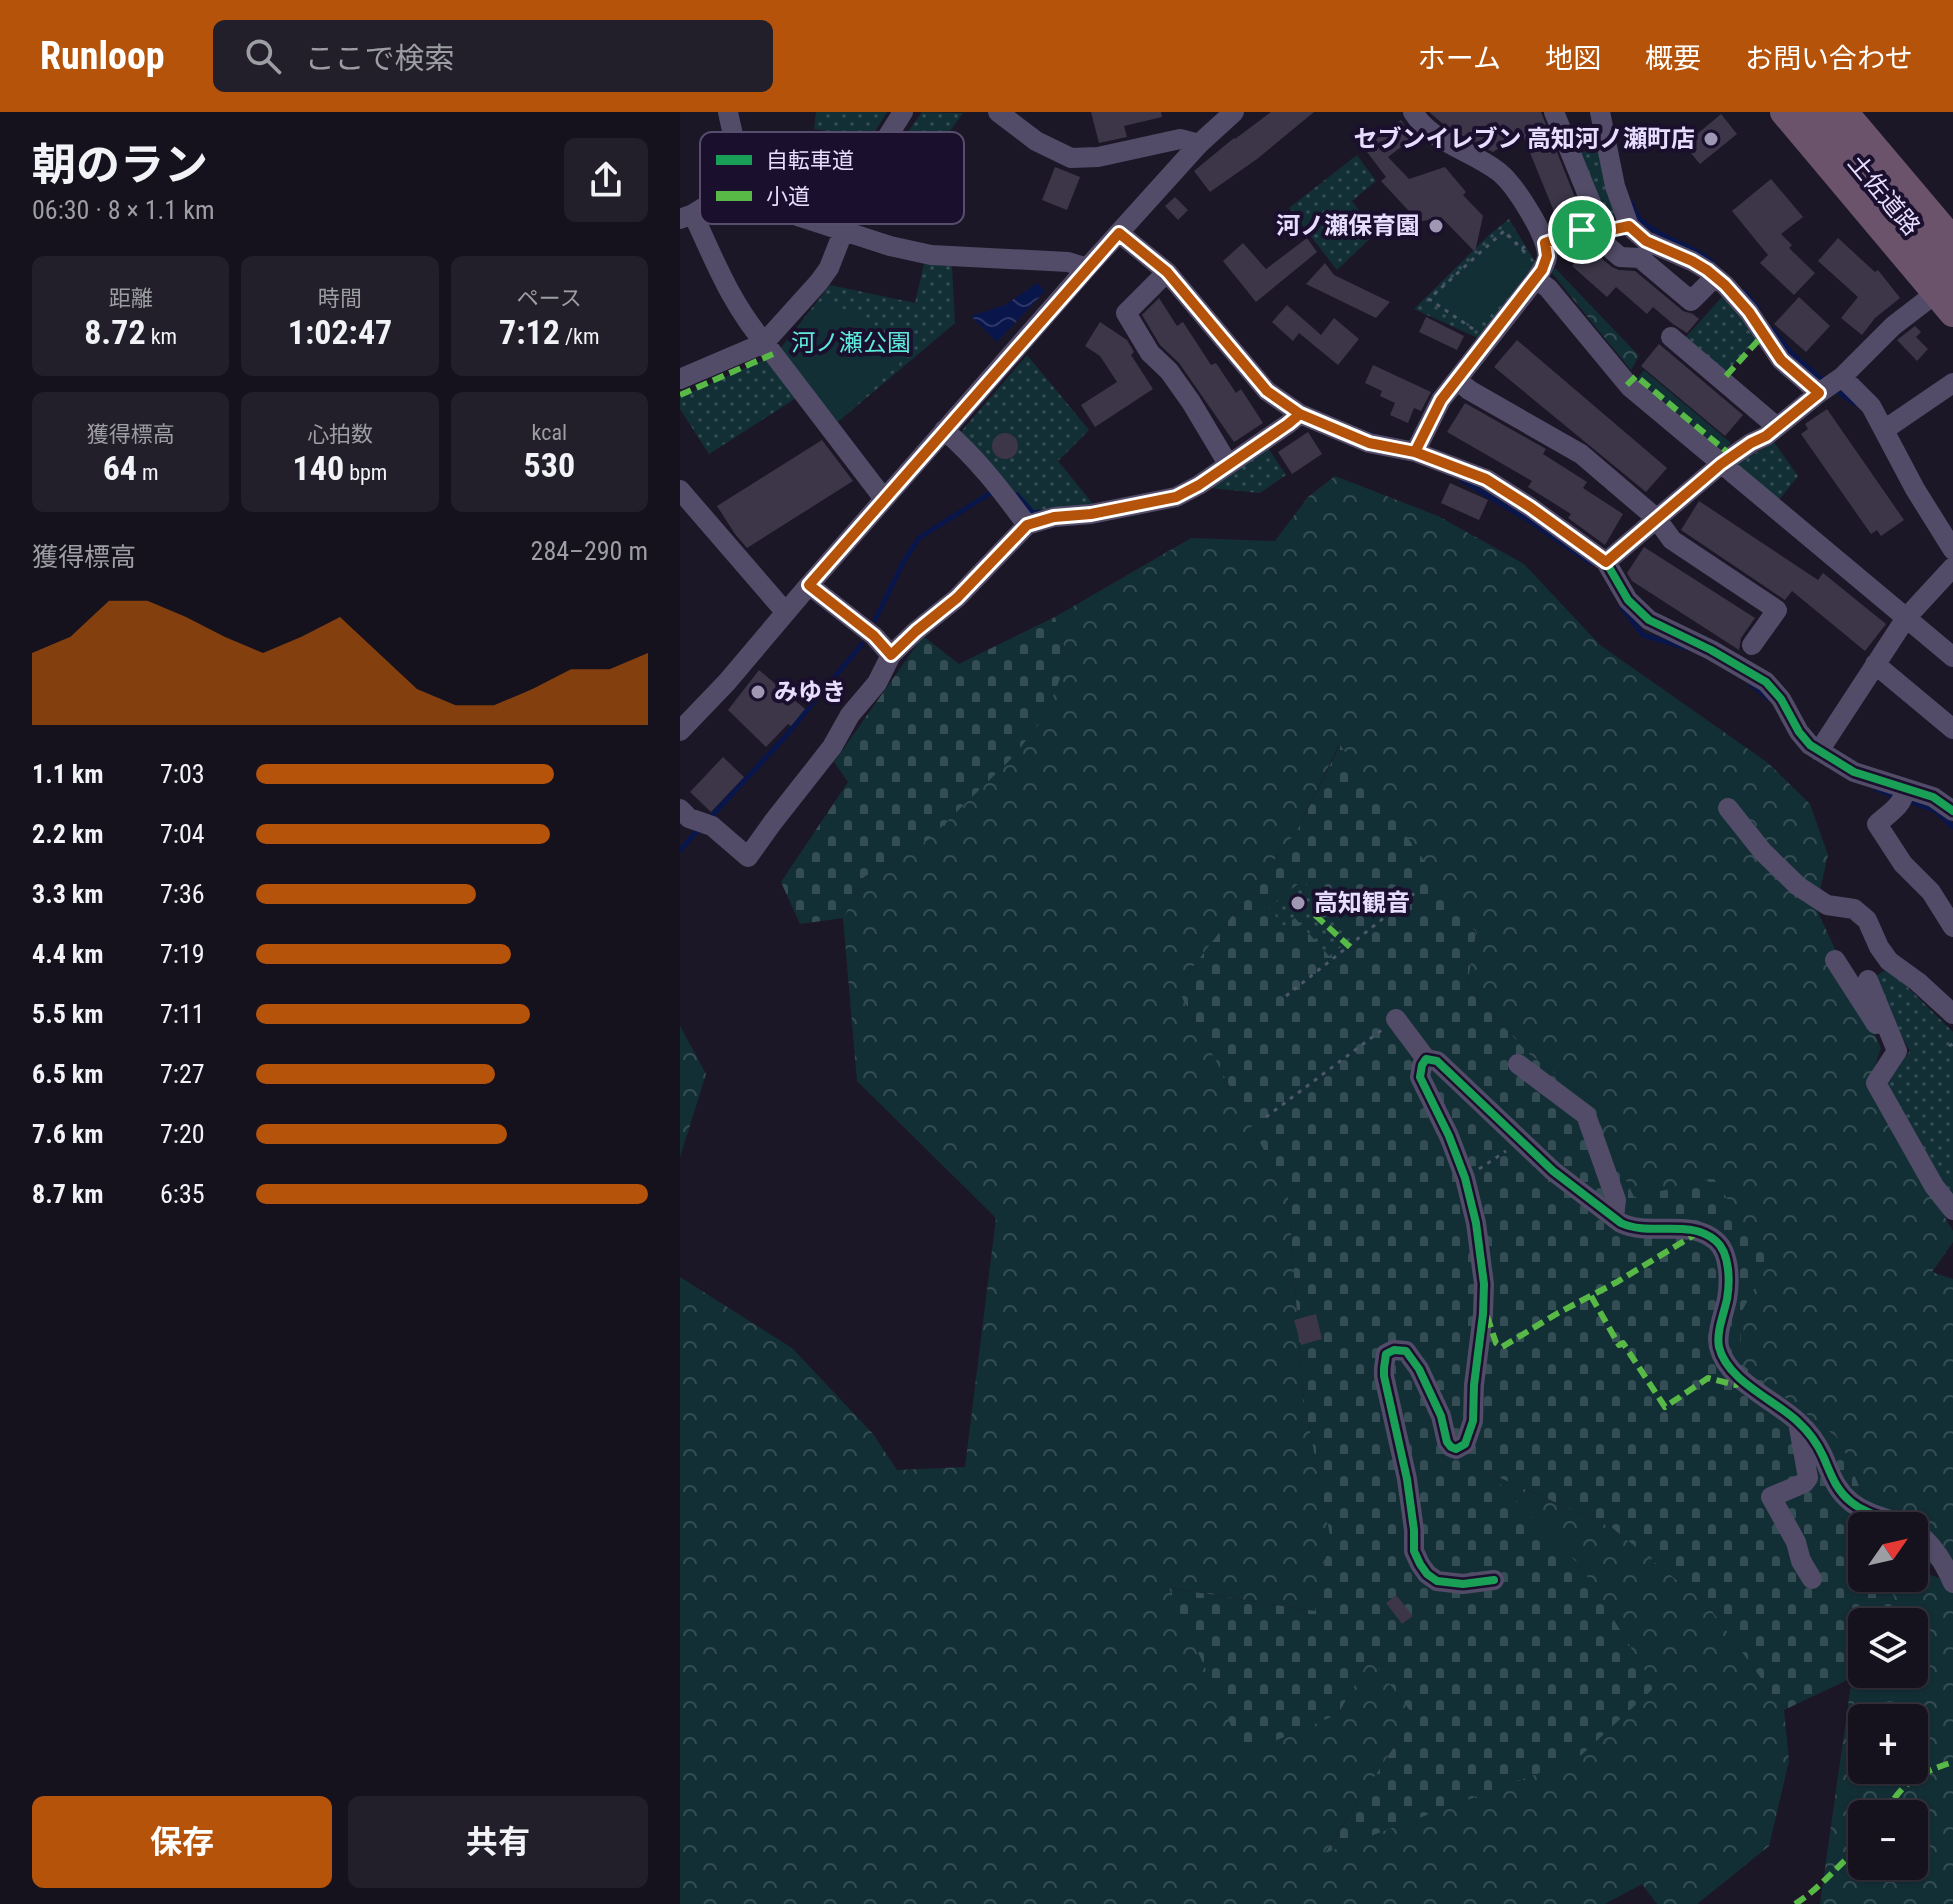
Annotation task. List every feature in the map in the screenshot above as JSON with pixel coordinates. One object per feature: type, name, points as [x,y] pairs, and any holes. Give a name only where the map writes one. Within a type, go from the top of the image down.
[{"type":"highway","points":[[1784,112],[1947,294]]},
{"type":"highway","name":"土佐道路","points":[[1814,112],[1947,294]]},
{"type":"highway","points":[[1844,112],[1953,241]]},
{"type":"street","points":[[728,112],[732,132]]},
{"type":"street","points":[[890,132],[903,112]]},
{"type":"street","points":[[998,112],[1036,141],[1071,158],[1098,157],[1180,139],[1199,144]]},
{"type":"street","points":[[680,731],[727,682],[1087,268],[1199,144],[1234,112]]},
{"type":"street","points":[[1413,112],[1428,130],[1498,171],[1514,187],[1542,238],[1547,256],[1544,267],[1535,271],[1441,400],[1415,452]]},
{"type":"street","points":[[1554,112],[1596,230],[1620,257],[1640,258],[1691,301],[1715,277]]},
{"type":"street","points":[[1600,112],[1615,186],[1629,226],[1646,241],[1692,261],[1715,277],[1749,312],[1781,360],[1871,406],[1915,489],[1953,550]]},
{"type":"street","points":[[1571,154],[1606,139]]},
{"type":"street","points":[[686,217],[751,329],[884,499]]},
{"type":"street","points":[[822,224],[890,246],[931,255],[1068,262],[1087,268]]},
{"type":"street","points":[[680,379],[764,343],[829,268],[846,224]]},
{"type":"street","points":[[1542,238],[1582,230],[1629,226]]},
{"type":"street","points":[[1119,233],[1167,272],[1267,391],[1300,414],[1369,443],[1415,452],[1486,479],[1606,562],[1628,600],[1649,620],[1711,650],[1766,682],[1781,699],[1810,745],[1904,797],[1933,797],[1953,811]]},
{"type":"street","points":[[1535,271],[1630,387],[1953,657]]},
{"type":"street","points":[[1167,272],[1126,313],[1150,353],[1169,371],[1191,402],[1228,464]]},
{"type":"street","points":[[1606,562],[1721,464],[1777,427],[1830,385],[1893,326],[1947,294]]},
{"type":"street","points":[[1671,337],[1777,427]]},
{"type":"street","points":[[1458,380],[1469,390],[1581,454],[1656,518],[1672,540],[1777,610],[1752,645]]},
{"type":"street","points":[[1884,430],[1953,383]]},
{"type":"street","points":[[695,818],[748,857],[832,747],[850,715],[877,683],[891,655],[957,598],[1027,525],[1054,517],[1091,514],[1176,497],[1199,485],[1300,414]]},
{"type":"street","points":[[944,430],[999,487],[1027,525]]},
{"type":"street","points":[[680,490],[781,607]]},
{"type":"street","points":[[1819,751],[1906,618],[1953,567]]},
{"type":"street","points":[[809,585],[874,636],[891,655]]},
{"type":"street","points":[[1875,664],[1953,729]]},
{"type":"street","points":[[1904,797],[1877,824],[1903,864],[1946,912],[1953,927]]},
{"type":"street","points":[[1728,808],[1763,852],[1798,886],[1827,905],[1854,909],[1867,920],[1889,961],[1953,1014]]},
{"type":"street","points":[[1835,960],[1877,1026],[1888,1028]]},
{"type":"street","points":[[1868,980],[1897,1051],[1876,1083],[1934,1186],[1953,1210]]},
{"type":"street","points":[[1396,1019],[1426,1059],[1437,1061],[1553,1171],[1614,1218],[1628,1226],[1699,1232],[1719,1244],[1728,1277],[1728,1296],[1719,1333],[1722,1354],[1738,1377],[1798,1422],[1822,1454],[1834,1483],[1849,1501],[1866,1512]]},
{"type":"street","points":[[1426,1059],[1420,1077],[1449,1136],[1465,1178],[1476,1223],[1484,1292],[1473,1421],[1465,1444],[1456,1449],[1447,1442],[1441,1416],[1419,1369],[1406,1351],[1390,1351],[1384,1359],[1386,1389],[1407,1479],[1414,1551],[1418,1559],[1427,1574],[1437,1581],[1463,1584],[1494,1580]]},
{"type":"street","points":[[1518,1064],[1586,1115],[1616,1200],[1614,1218]]},
{"type":"street","points":[[1798,1422],[1808,1478],[1804,1483],[1771,1497],[1812,1579]]},
{"type":"street","points":[[1928,1541],[1953,1583]]},
{"type":"path","points":[[1477,332],[1429,299],[1504,231],[1522,249],[1535,271]]},
{"type":"path","points":[[1522,249],[1542,238]]},
{"type":"path","points":[[1286,996],[1415,893]]},
{"type":"path","points":[[1266,1117],[1396,1019]]},
{"type":"path","points":[[1465,1178],[1522,1140]]},
{"type":"green space","points":[[816,112],[887,112],[875,132],[814,129]]},
{"type":"green space","points":[[922,112],[963,113],[949,132],[908,132]]},
{"type":"green space","points":[[1595,148],[1599,151],[1617,213],[1611,221],[1580,153]]},
{"type":"green space","points":[[1357,155],[1376,181],[1352,201],[1376,233],[1337,270],[1289,208]]},
{"type":"green space","points":[[1509,219],[1537,265],[1480,339],[1414,309],[1489,235]]},
{"type":"green space","points":[[1503,235],[1531,262],[1476,329],[1434,300]]},
{"type":"green space","name":"河ノ瀬公園","points":[[924,264],[952,266],[955,323],[833,426],[807,391],[709,454],[680,409],[680,397],[776,354],[830,285],[915,303]]},
{"type":"green space","points":[[1555,268],[1639,356],[1631,370],[1551,272]]},
{"type":"green space","points":[[1723,296],[1756,340],[1725,374],[1684,339]]},
{"type":"green space","points":[[822,301],[871,319],[900,364],[833,420],[780,349]]},
{"type":"green space","points":[[1027,355],[1089,430],[1058,461],[1093,504],[1027,514],[959,434]]},
{"type":"green space","points":[[1644,370],[1731,443],[1723,451],[1637,379]]},
{"type":"green space","points":[[1774,442],[1798,476],[1779,500],[1736,467]]},
{"type":"green space","points":[[1268,448],[1286,475],[1260,493],[1210,488]]},
{"type":"green space","points":[[1335,476],[1438,516],[1524,564],[1600,645],[1768,763],[1810,804],[1828,855],[1816,908],[1881,1048],[1871,1079],[1881,1108],[1953,1231],[1953,1242],[1932,1272],[1953,1279],[1953,1573],[1928,1563],[1928,1512],[1870,1512],[1839,1439],[1739,1363],[1741,1313],[1768,1261],[1714,1180],[1634,1198],[1589,1100],[1528,1053],[1467,987],[1476,932],[1339,745],[1298,829],[1177,988],[1288,1195],[1303,1394],[1330,1536],[1315,1611],[1171,1588],[1338,1714],[1370,1658],[1414,1716],[1326,1851],[1654,1687],[1581,1567],[1486,1472],[1611,1527],[1708,1605],[1784,1710],[1789,1761],[1769,1846],[1697,1904],[1657,1904],[1642,1884],[1605,1904],[680,1904],[680,1277],[792,1348],[873,1434],[897,1470],[965,1467],[996,1218],[857,1081],[843,918],[864,877],[928,840],[1068,659],[1055,617],[1191,538],[1275,541],[1308,497]]},
{"type":"green space","points":[[1055,617],[1068,659],[1045,716],[1013,757],[928,840],[864,877],[843,918],[800,924],[781,882],[848,782],[834,762],[923,636],[959,664]]},
{"type":"green space","points":[[1340,745],[1476,932],[1467,987],[1528,1053],[1589,1100],[1634,1197],[1714,1179],[1769,1261],[1741,1313],[1740,1363],[1839,1439],[1870,1512],[1848,1512],[1848,1592],[1893,1592],[1895,1608],[1848,1608],[1848,1680],[1784,1710],[1708,1605],[1611,1527],[1489,1473],[1582,1568],[1655,1687],[1577,1759],[1325,1853],[1414,1716],[1370,1658],[1338,1714],[1244,1754],[1169,1588],[1315,1611],[1330,1536],[1303,1394],[1288,1195],[1177,988],[1298,829]]},
{"type":"green space","points":[[1303,880],[1353,938],[1329,956],[1295,918],[1283,926],[1269,907]]},
{"type":"green space","points":[[1888,968],[1953,1032],[1953,1201],[1883,1084],[1910,1051],[1885,1007],[1873,978]]},
{"type":"green space","points":[[680,1026],[706,1074],[680,1157]]},
{"type":"green space","points":[[1928,1574],[1953,1584],[1953,1904],[1820,1904],[1848,1705],[1848,1784],[1928,1784],[1928,1704],[1848,1704],[1850,1688],[1928,1688],[1928,1608],[1895,1608],[1893,1592],[1928,1592]]},
{"type":"water","points":[[1037,283],[1045,291],[997,342],[971,316],[1005,305]]},
{"type":"building","points":[[1091,112],[1161,112],[1162,117],[1124,126],[1127,137],[1099,143]]},
{"type":"building","points":[[1271,112],[1314,112],[1257,159],[1210,192],[1194,171]]},
{"type":"building","points":[[1429,112],[1541,112],[1578,205],[1555,214],[1522,133],[1493,152],[1448,128]]},
{"type":"building","name":"セブンイレブン 高知河ノ瀬町店","points":[[1721,114],[1737,134],[1700,164],[1684,145]]},
{"type":"building","points":[[1401,120],[1413,138],[1388,157],[1409,179],[1445,167],[1466,192],[1463,195],[1483,216],[1475,252],[1441,217],[1419,222],[1381,181],[1386,177],[1364,148]]},
{"type":"building","points":[[1055,167],[1080,177],[1067,210],[1042,200]]},
{"type":"building","points":[[1771,179],[1803,217],[1781,234],[1792,245],[1789,248],[1815,273],[1794,295],[1760,263],[1768,255],[1732,211]]},
{"type":"building","points":[[1175,197],[1188,210],[1178,220],[1165,206]]},
{"type":"building","points":[[1307,238],[1317,252],[1256,302],[1223,261],[1243,243],[1266,269]]},
{"type":"building","points":[[1838,238],[1875,272],[1878,270],[1900,298],[1875,318],[1862,335],[1841,318],[1858,297],[1818,261]]},
{"type":"building","points":[[1588,247],[1612,267],[1635,271],[1683,311],[1699,319],[1687,333],[1653,307],[1647,314],[1616,287],[1607,297],[1572,266]]},
{"type":"building","points":[[1325,263],[1334,275],[1390,302],[1376,318],[1306,284]]},
{"type":"building","points":[[1799,297],[1830,326],[1806,352],[1774,324]]},
{"type":"building","points":[[1159,298],[1177,326],[1183,322],[1211,365],[1216,363],[1236,393],[1241,389],[1263,423],[1234,442],[1179,363],[1160,345],[1142,315]]},
{"type":"building","points":[[1287,305],[1321,335],[1334,318],[1359,339],[1338,365],[1299,333],[1293,341],[1272,322]]},
{"type":"building","points":[[1426,317],[1464,336],[1457,350],[1419,332]]},
{"type":"building","points":[[1100,322],[1127,340],[1134,352],[1131,355],[1153,389],[1095,427],[1081,405],[1117,382],[1100,356],[1085,346]]},
{"type":"building","points":[[1915,326],[1921,332],[1916,337],[1928,349],[1917,361],[1897,340]]},
{"type":"building","points":[[1517,340],[1667,468],[1646,492],[1494,367]]},
{"type":"building","points":[[1659,344],[1743,415],[1725,436],[1641,366]]},
{"type":"building","points":[[1373,365],[1431,392],[1421,411],[1414,408],[1408,423],[1390,415],[1395,403],[1380,396],[1382,391],[1365,383]]},
{"type":"building","points":[[1465,403],[1546,449],[1543,454],[1587,482],[1583,488],[1623,514],[1605,545],[1568,518],[1571,514],[1528,487],[1532,481],[1447,432]]},
{"type":"building","points":[[1827,409],[1904,520],[1881,536],[1877,530],[1871,534],[1801,434],[1808,429],[1805,424]]},
{"type":"building","points":[[1308,432],[1322,454],[1292,474],[1278,452]]},
{"type":"building","points":[[1005,433],[1014,437],[1018,446],[1014,455],[1005,459],[996,455],[992,446],[996,437]]},
{"type":"building","points":[[822,440],[853,481],[747,548],[717,506]]},
{"type":"building","points":[[1450,483],[1488,500],[1479,520],[1441,503]]},
{"type":"building","points":[[1699,501],[1818,580],[1823,573],[1886,624],[1865,651],[1792,591],[1785,600],[1681,530]]},
{"type":"building","points":[[1644,547],[1755,618],[1741,638],[1739,650],[1632,581],[1627,573]]},
{"type":"building","points":[[759,670],[805,709],[791,726],[788,724],[766,747],[728,710]]},
{"type":"building","points":[[723,757],[744,777],[711,812],[690,792]]},
{"type":"building","points":[[1316,1314],[1322,1339],[1301,1345],[1294,1320]]},
{"type":"building","points":[[1396,1595],[1413,1616],[1402,1624],[1386,1603]]},
{"type":"waterway","points":[[1631,202],[1648,226],[1713,263]]},
{"type":"waterway","points":[[1744,292],[1758,308]]},
{"type":"waterway","points":[[1773,330],[1792,354],[1825,382]]},
{"type":"waterway","points":[[1833,388],[1854,403]]},
{"type":"waterway","points":[[1462,480],[1591,563]]},
{"type":"waterway","points":[[875,620],[919,538],[992,492]]},
{"type":"waterway","points":[[1017,495],[1033,513],[1039,512]]},
{"type":"waterway","points":[[1621,606],[1643,635],[1687,648]]},
{"type":"waterway","points":[[708,820],[784,738],[862,644]]},
{"type":"waterway","points":[[1751,684],[1768,698]]},
{"type":"waterway","points":[[1876,789],[1896,797]]},
{"type":"waterway","points":[[1906,800],[1936,811],[1953,827]]},
{"type":"waterway","points":[[680,850],[701,827]]},
{"type":"marked path","points":[[1726,376],[1764,334]]},
{"type":"marked path","points":[[680,395],[773,354]]},
{"type":"marked path","points":[[1627,385],[1636,376],[1732,456]]},
{"type":"marked path","points":[[1315,915],[1350,947]]},
{"type":"marked path","points":[[1487,1316],[1496,1343],[1502,1347],[1699,1232]]},
{"type":"marked path","points":[[1591,1296],[1619,1345],[1623,1343],[1665,1407],[1708,1378],[1736,1385],[1742,1380]]},
{"type":"marked path","points":[[1893,1800],[1913,1780],[1953,1762]]},
{"type":"marked path","points":[[1795,1904],[1848,1858]]},
{"type":"cycle path","points":[[1119,233],[1167,272],[1267,391],[1300,414],[1369,443],[1415,452],[1486,479],[1606,562],[1628,600],[1649,620],[1711,650],[1766,682],[1781,699],[1810,745],[1854,772],[1933,797],[1953,811]]},
{"type":"cycle path","points":[[1494,1580],[1463,1584],[1437,1581],[1420,1564],[1414,1551],[1407,1479],[1384,1376],[1386,1354],[1394,1350],[1406,1351],[1419,1369],[1441,1416],[1447,1442],[1456,1449],[1465,1444],[1473,1421],[1484,1284],[1476,1223],[1465,1178],[1449,1136],[1420,1077],[1426,1059],[1437,1061],[1553,1171],[1621,1223],[1632,1227],[1694,1230],[1706,1234],[1721,1246],[1729,1276],[1719,1335],[1719,1347],[1724,1359],[1741,1380],[1805,1429],[1818,1446],[1841,1492],[1869,1512]]},
{"type":"place","name":"セブンイレブン 高知河ノ瀬町店","points":[[1711,139]]},
{"type":"place","name":"河ノ瀬保育園","points":[[1436,226]]},
{"type":"place","name":"みゆき","points":[[758,692]]},
{"type":"place","name":"高知観音","points":[[1298,903]]},
{"type":"route","points":[[1582,230],[1545,243],[1547,256],[1544,267],[1441,400],[1415,452],[1369,443],[1300,414],[1199,485],[1176,497],[1091,514],[1054,517],[1027,525],[957,598],[891,655],[874,636],[809,585],[1119,233],[1167,272],[1267,391],[1300,414],[1322,424],[1369,443],[1415,452],[1486,479],[1606,562],[1721,464],[1766,436],[1819,393],[1781,360],[1749,312],[1707,270],[1646,241],[1629,226],[1606,231],[1582,230]]}]
